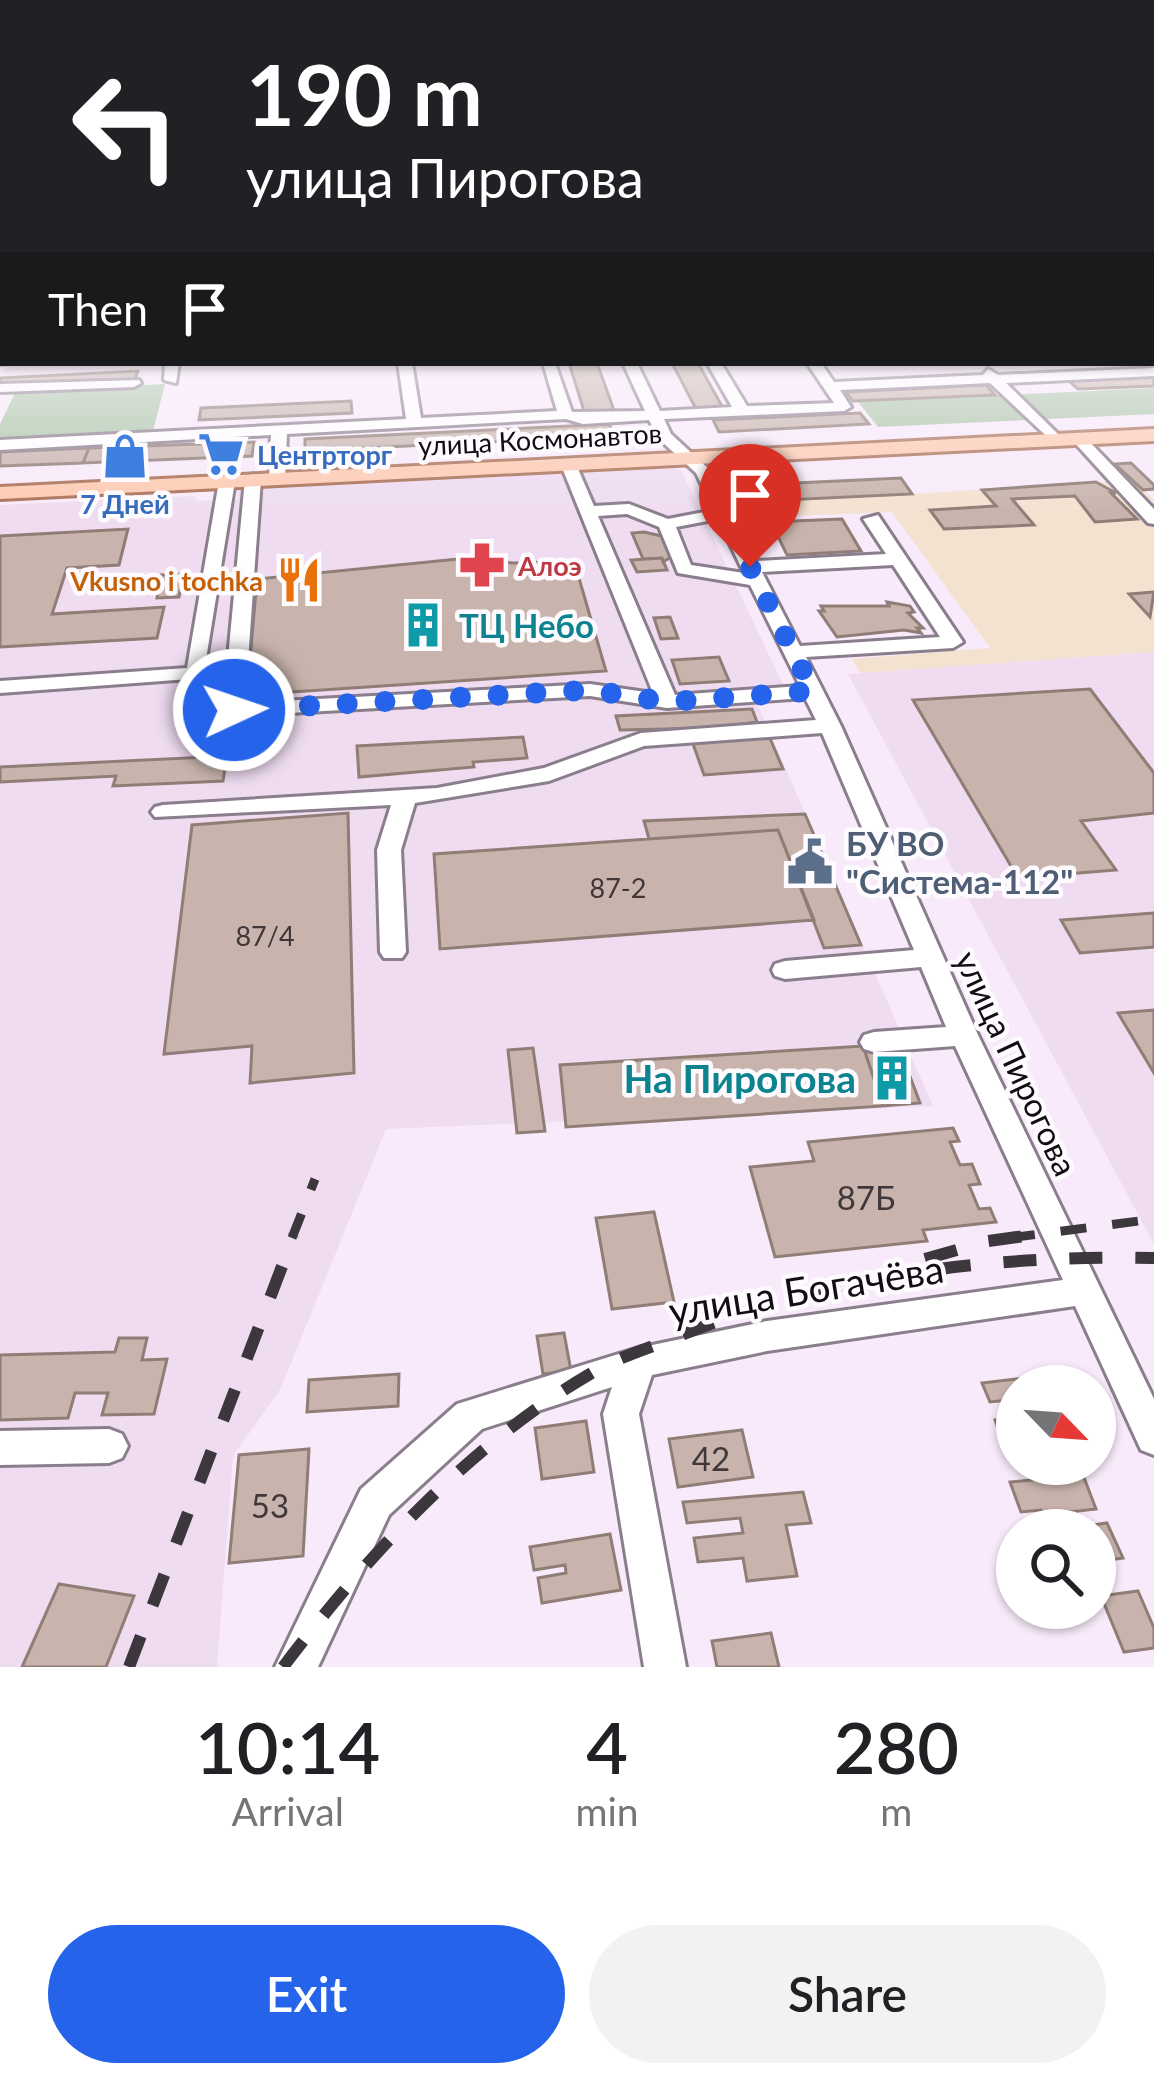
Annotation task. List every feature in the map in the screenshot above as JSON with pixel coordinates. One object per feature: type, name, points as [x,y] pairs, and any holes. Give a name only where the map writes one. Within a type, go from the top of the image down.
[{"type":"main road","name":"улица Космонавтов","points":[[0,493],[1154,435]]},
{"type":"street","points":[[171,380],[172,366]]},
{"type":"street","points":[[405,366],[414,423]]},
{"type":"street","points":[[551,366],[566,415]]},
{"type":"street","name":"улица Пирогова","points":[[631,366],[664,436],[703,471],[813,691],[964,1035],[1154,1438]]},
{"type":"street","points":[[716,366],[742,411]]},
{"type":"street","points":[[0,445],[566,415],[583,419],[844,407],[816,366]]},
{"type":"street","points":[[981,366],[1056,440]]},
{"type":"street","points":[[1086,366],[1096,375]]},
{"type":"street","points":[[830,386],[1154,372]]},
{"type":"street","points":[[2,392],[134,383]]},
{"type":"street","points":[[277,478],[279,431]]},
{"type":"street","points":[[1078,439],[1154,519]]},
{"type":"street","points":[[569,465],[667,702]]},
{"type":"street","points":[[253,479],[234,710],[590,690],[667,702],[813,691]]},
{"type":"street","points":[[0,686],[196,674],[227,481]]},
{"type":"street","points":[[588,511],[629,509],[666,524],[724,513]]},
{"type":"street","points":[[793,652],[952,642],[872,519]]},
{"type":"street","points":[[666,524],[684,569],[753,573],[898,559]]},
{"type":"street","points":[[163,812],[405,797],[549,774],[641,740],[830,726]]},
{"type":"street","points":[[393,952],[388,850],[405,797]]},
{"type":"street","points":[[784,970],[929,958]]},
{"type":"street","points":[[874,1042],[964,1035]]},
{"type":"street","name":"улица Богачёва","points":[[665,1667],[621,1414],[638,1363],[766,1336],[1083,1291]]},
{"type":"street","points":[[296,1667],[375,1502],[470,1416],[638,1363]]},
{"type":"street","points":[[0,1448],[109,1446]]},
{"type":"shaded area","points":[[663,464],[681,470],[790,699],[756,701],[933,1106],[386,1129],[281,1388],[233,1456],[217,1667],[0,1667],[0,505],[195,496],[196,501],[237,499],[239,485]]},
{"type":"shaded area","points":[[901,478],[912,494],[1133,480],[1154,500],[1154,652],[860,673],[852,659],[990,648],[892,512],[762,517],[745,486]]},
{"type":"shaded area","points":[[1154,652],[1154,1244],[848,674]]},
{"type":"green space","points":[[165,384],[152,435],[0,442],[0,424],[16,391]]},
{"type":"green space","points":[[1154,388],[1154,414],[878,427],[858,402]]},
{"type":"building","points":[[570,366],[598,366],[615,413],[585,414]]},
{"type":"building","points":[[674,366],[700,366],[723,408],[696,409]]},
{"type":"building","points":[[138,371],[135,379],[0,385],[0,378]]},
{"type":"building","points":[[1154,376],[1154,386],[1078,389],[1068,380]]},
{"type":"building","points":[[986,385],[995,395],[853,401],[846,392]]},
{"type":"building","points":[[351,401],[352,413],[199,420],[201,408]]},
{"type":"building","points":[[860,413],[869,424],[719,432],[713,420]]},
{"type":"building","points":[[609,424],[614,436],[305,451],[305,439]]},
{"type":"building","points":[[254,442],[252,456],[83,463],[89,448]]},
{"type":"building","points":[[89,448],[83,463],[0,466],[0,452]]},
{"type":"building","points":[[1131,463],[1154,489],[1143,490],[1115,464]]},
{"type":"building","points":[[901,478],[912,494],[784,500],[776,484]]},
{"type":"building","points":[[1096,482],[1116,493],[1111,493],[1137,519],[1095,522],[1075,496],[1012,499],[1034,525],[944,529],[930,510],[996,506],[982,490]]},
{"type":"building","points":[[842,519],[861,551],[787,555],[771,522]]},
{"type":"building","points":[[128,529],[119,565],[67,568],[52,614],[164,607],[157,638],[0,647],[0,536]]},
{"type":"building","points":[[632,533],[675,539],[680,551],[663,562],[662,558],[643,559]]},
{"type":"building","name":"ТЦ Небо","points":[[468,558],[513,563],[574,561],[606,671],[247,695],[257,579]]},
{"type":"building","points":[[662,558],[667,570],[637,572],[631,560]]},
{"type":"building","points":[[183,574],[179,597],[157,598],[161,575]]},
{"type":"building","points":[[1154,592],[1150,617],[1129,594]]},
{"type":"building","points":[[887,602],[910,606],[914,612],[908,613],[923,628],[917,628],[921,633],[904,630],[837,637],[819,611],[824,611],[821,606],[889,606]]},
{"type":"building","points":[[670,617],[678,638],[661,639],[654,618]]},
{"type":"building","points":[[719,657],[729,681],[680,684],[672,660]]},
{"type":"building","points":[[1090,689],[1154,773],[1154,813],[1081,821],[1116,870],[1018,878],[913,700]]},
{"type":"building","points":[[752,709],[757,722],[714,728],[620,730],[616,716]]},
{"type":"building","points":[[769,736],[783,769],[704,775],[692,741]]},
{"type":"building","points":[[523,737],[527,758],[359,777],[357,746]]},
{"type":"building","points":[[227,756],[223,781],[113,786],[116,776],[0,782],[0,767]]},
{"type":"building","points":[[348,813],[354,1073],[250,1083],[252,1046],[164,1054],[192,825]]},
{"type":"building","points":[[805,814],[861,945],[824,948],[778,830],[649,839],[644,821]]},
{"type":"building","points":[[778,830],[814,920],[440,949],[434,854]]},
{"type":"building","points":[[1154,913],[1154,947],[1080,953],[1061,920]]},
{"type":"building","points":[[1154,1010],[1154,1073],[1118,1013]]},
{"type":"building","points":[[863,1046],[883,1106],[566,1127],[560,1065]]},
{"type":"building","points":[[533,1048],[545,1131],[517,1133],[508,1050]]},
{"type":"building","name":"На Пирогова","points":[[900,1050],[920,1103],[883,1106],[865,1052]]},
{"type":"building","points":[[953,1128],[959,1141],[950,1142],[960,1165],[972,1164],[980,1184],[969,1185],[979,1209],[990,1208],[996,1222],[923,1230],[927,1241],[775,1257],[750,1167],[814,1161],[808,1142]]},
{"type":"building","points":[[654,1212],[674,1302],[612,1309],[596,1218]]},
{"type":"building","points":[[564,1333],[571,1371],[543,1374],[537,1336]]},
{"type":"building","points":[[119,1338],[147,1338],[142,1360],[167,1359],[154,1414],[102,1415],[108,1393],[75,1393],[68,1418],[0,1420],[0,1355],[115,1352]]},
{"type":"building","points":[[399,1374],[398,1406],[307,1412],[309,1380]]},
{"type":"building","points":[[996,1381],[996,1401],[990,1402],[982,1383]]},
{"type":"building","points":[[586,1421],[594,1472],[542,1479],[535,1428]]},
{"type":"building","points":[[742,1430],[753,1477],[678,1487],[669,1439]]},
{"type":"building","points":[[309,1449],[303,1556],[229,1563],[239,1455]]},
{"type":"building","points":[[1011,1485],[1087,1485],[1096,1509],[1020,1509]]},
{"type":"building","points":[[803,1492],[811,1523],[786,1525],[797,1576],[747,1581],[743,1558],[698,1562],[694,1538],[743,1533],[740,1518],[687,1523],[683,1502]]},
{"type":"building","points":[[610,1534],[621,1590],[542,1603],[538,1578],[566,1573],[565,1565],[534,1570],[530,1547]]},
{"type":"building","points":[[59,1584],[134,1596],[106,1667],[22,1667]]},
{"type":"building","points":[[1138,1591],[1154,1628],[1154,1648],[1124,1652],[1115,1629],[1116,1594]]},
{"type":"building","points":[[771,1633],[779,1667],[717,1667],[712,1641]]},
{"type":"railway","points":[[292,1238],[315,1179]]},
{"type":"railway","points":[[1009,1238],[1154,1219]]},
{"type":"railway","points":[[129,1667],[294,1235]]},
{"type":"railway","points":[[925,1259],[988,1241],[1032,1235]]},
{"type":"railway","points":[[283,1667],[385,1544],[462,1469],[546,1402],[610,1363],[732,1316],[850,1284],[970,1265],[1154,1258]]},
{"type":"place","name":"Центрторг","points":[[221,454]]},
{"type":"place","name":"7 Дней","points":[[125,456]]},
{"type":"place","name":"Алоэ","points":[[482,565]]},
{"type":"place","name":"Vkusno i tochka","points":[[299,580]]},
{"type":"place","name":"ТЦ Небо","points":[[423,625]]},
{"type":"place","name":"БУ ВО \"Система-112\"","points":[[810,862]]},
{"type":"place","name":"На Пирогова","points":[[892,1078]]},
{"type":"route","points":[[234,710],[590,690],[667,702],[813,691],[750,567]]}]
